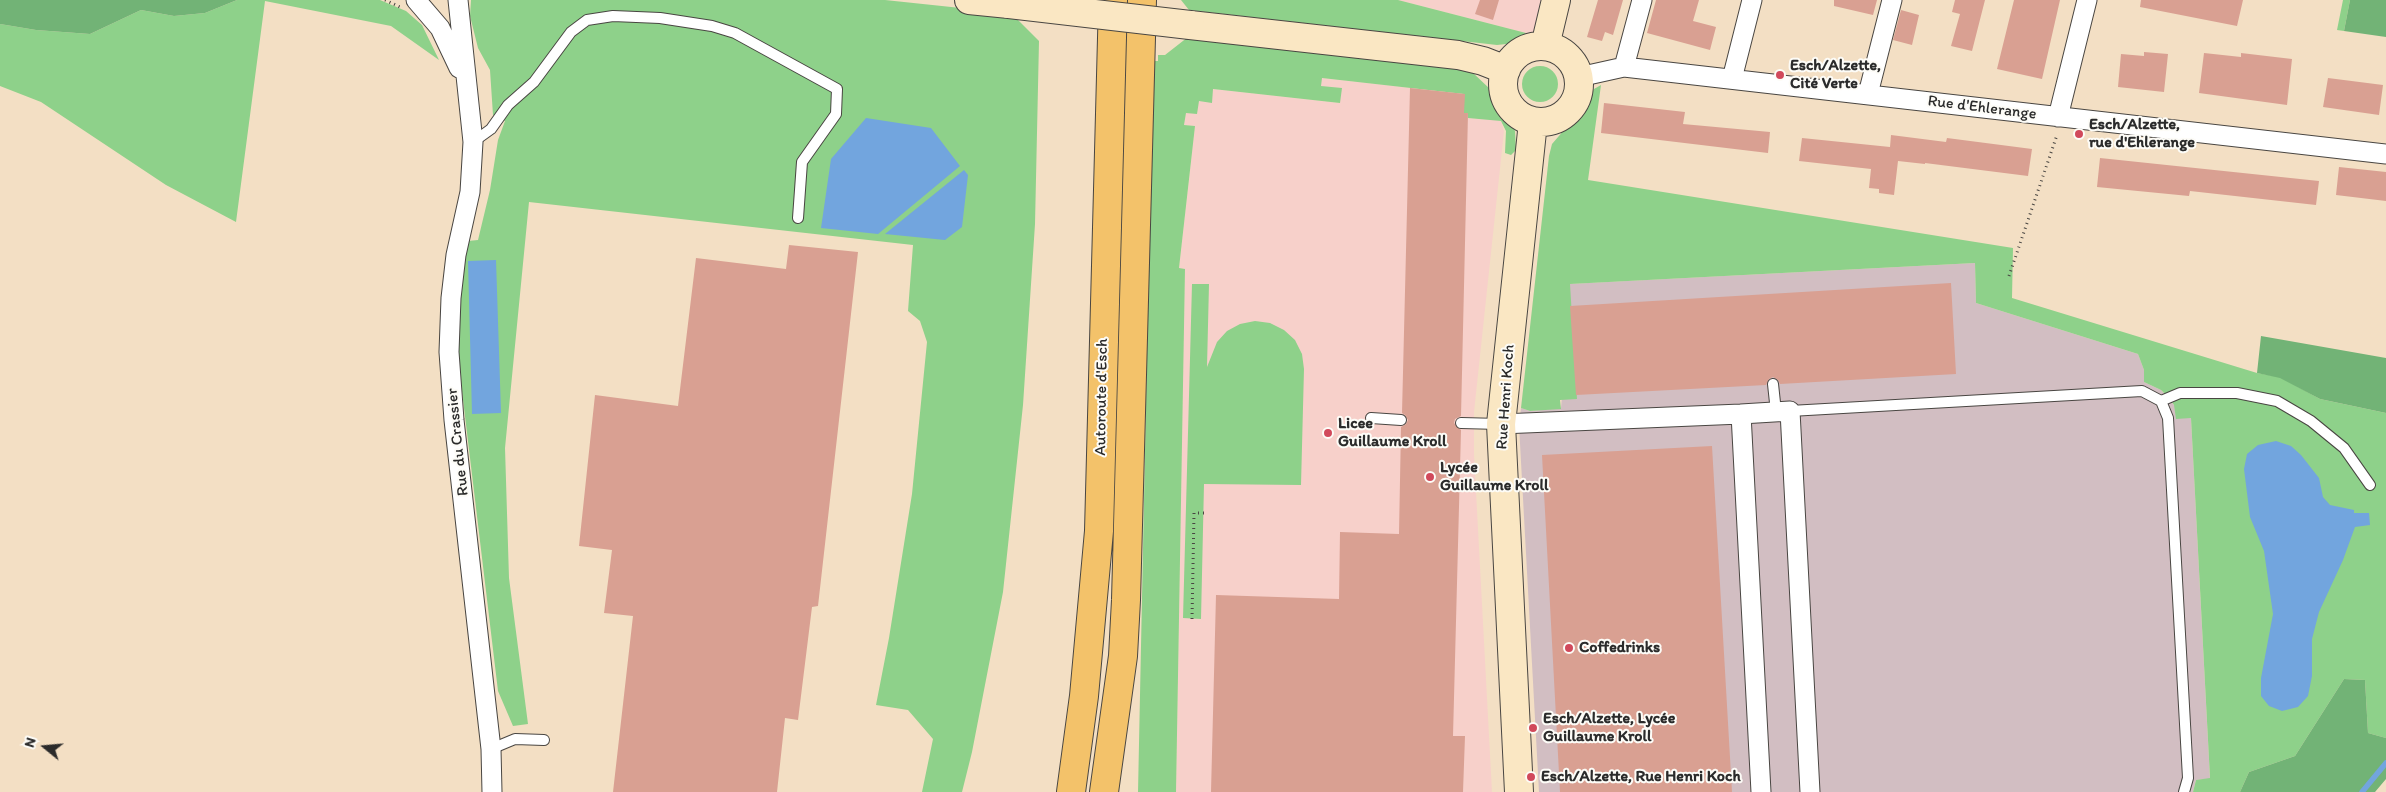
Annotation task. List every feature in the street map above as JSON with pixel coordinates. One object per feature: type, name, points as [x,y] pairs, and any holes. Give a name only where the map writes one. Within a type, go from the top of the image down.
[{"type":"highway","name":"Autoroute d'Esch","points":[[1071,792],[1084,696],[1099,531],[1113,0]]},
{"type":"highway","name":"Autoroute d'Esch","points":[[1104,792],[1122,656],[1126,590],[1142,0]]},
{"type":"main road","points":[[970,0],[1458,55],[1483,61],[1506,70]]},
{"type":"main road","points":[[1545,46],[1556,0]]},
{"type":"main road","points":[[1545,46],[1557,49],[1568,56],[1575,66],[1579,77],[1580,90],[1576,102],[1568,112],[1558,120],[1546,123],[1533,122],[1521,117],[1511,108],[1505,96],[1503,83],[1506,70],[1512,60],[1522,52],[1533,47],[1545,46]]},
{"type":"main road","name":"Rue Henri Koch","points":[[1519,792],[1502,424],[1533,122]]},
{"type":"street","points":[[416,0],[440,28],[456,59],[467,93]]},
{"type":"street","points":[[458,0],[467,93]]},
{"type":"street","points":[[1624,67],[1642,0]]},
{"type":"street","points":[[1732,79],[1752,0]]},
{"type":"street","points":[[1868,94],[1892,0]]},
{"type":"street","points":[[2058,117],[2087,0]]},
{"type":"street","name":"Rue d'Ehlerange","points":[[1579,77],[1624,67],[2386,154]]},
{"type":"street","name":"Rue du Crassier","points":[[467,93],[474,142],[470,192],[456,254],[451,298],[450,352],[454,420],[491,749],[492,792]]},
{"type":"street","points":[[1502,424],[1783,412],[1810,792]]},
{"type":"street","points":[[1742,414],[1761,792]]},
{"type":"lane","points":[[474,142],[491,129],[508,105],[534,82],[572,32],[587,20],[613,16],[660,18],[712,26],[735,34],[837,89],[836,114],[802,162],[798,218]]},
{"type":"lane","points":[[1774,384],[1783,412],[2142,391],[2162,401],[2168,418],[2188,778],[2184,792]]},
{"type":"lane","points":[[2162,401],[2180,393],[2237,393],[2277,401],[2311,421],[2344,448],[2370,485]]},
{"type":"lane","points":[[1371,418],[1401,420]]},
{"type":"lane","points":[[1461,423],[1502,424]]},
{"type":"lane","points":[[491,749],[515,739],[544,740]]},
{"type":"path","points":[[2009,276],[2057,136],[2058,117]]},
{"type":"path","points":[[1192,620],[1194,513],[1205,513]]},
{"type":"shaded area","points":[[1398,0],[1556,0],[1547,36],[1526,33]]},
{"type":"shaded area","name":"Licee Guillaume Kroll","points":[[1322,78],[1465,94],[1464,113],[1468,113],[1468,118],[1501,121],[1504,131],[1474,412],[1474,454],[1492,792],[1176,792],[1185,269],[1179,269],[1195,126],[1184,125],[1186,113],[1213,89],[1340,103],[1321,86]]},
{"type":"shaded area","points":[[1975,263],[1976,303],[2138,354],[2144,370],[2144,382],[2161,390],[2174,405],[2191,418],[2210,779],[2196,780],[2193,792],[1539,792],[1519,425],[1521,408],[1530,411],[1561,408],[1570,306],[1569,284]]},
{"type":"green space","points":[[0,0],[237,0],[205,13],[174,16],[141,10],[90,34],[36,30],[0,24]]},
{"type":"green space","points":[[237,0],[380,0],[406,11],[422,25],[439,60],[391,26],[265,1],[236,222],[166,185],[41,102],[0,86],[0,24],[36,30],[90,34],[141,10],[174,16],[205,13]]},
{"type":"green space","points":[[471,0],[885,0],[1008,13],[1017,19],[1039,41],[1035,224],[1023,405],[1003,592],[972,752],[962,792],[922,792],[933,739],[908,710],[876,705],[889,638],[912,494],[927,342],[920,321],[908,311],[913,245],[529,202],[505,448],[509,578],[528,724],[513,726],[498,691],[458,358],[459,290],[468,241],[478,240],[490,190],[498,140],[505,121],[493,115],[490,70],[478,48],[470,16]]},
{"type":"green space","points":[[1181,0],[1398,0],[1526,33],[1515,43],[1497,45],[1189,10]]},
{"type":"green space","points":[[2343,0],[2350,0],[2344,31],[2337,30]]},
{"type":"green space","points":[[2350,0],[2386,0],[2386,37],[2344,31]]},
{"type":"green space","points":[[1188,37],[1460,68],[1472,72],[1490,89],[1501,112],[1511,123],[1515,131],[1516,150],[1511,155],[1505,153],[1506,131],[1501,121],[1468,118],[1468,113],[1464,113],[1464,94],[1322,78],[1321,86],[1342,88],[1340,103],[1213,89],[1212,103],[1199,101],[1197,114],[1186,113],[1184,125],[1195,126],[1179,268],[1185,269],[1176,792],[1138,792],[1153,61],[1158,61],[1158,55],[1165,55]]},
{"type":"green space","points":[[1540,66],[1547,67],[1553,71],[1557,77],[1557,91],[1553,97],[1547,101],[1540,102],[1533,101],[1527,97],[1523,91],[1522,84],[1523,77],[1527,71],[1533,67]]},
{"type":"green space","points":[[1601,85],[1588,180],[2013,248],[2012,298],[2257,373],[2280,377],[2320,399],[2386,413],[2386,738],[2368,733],[2365,680],[2344,679],[2295,756],[2249,772],[2240,792],[2193,792],[2196,780],[2210,778],[2191,418],[2176,419],[2174,405],[2169,398],[2161,390],[2144,382],[2144,370],[2138,354],[1976,303],[1975,263],[1570,284],[1577,399],[1560,400],[1561,409],[1530,411],[1521,408],[1549,156],[1552,144],[1583,108],[1594,89]]},
{"type":"green space","points":[[1192,284],[1209,284],[1207,367],[1217,342],[1227,331],[1240,324],[1255,321],[1270,323],[1284,330],[1295,340],[1302,354],[1304,369],[1301,485],[1204,484],[1201,619],[1183,618]]},
{"type":"green space","points":[[2261,336],[2386,358],[2386,413],[2320,399],[2280,378],[2257,373]]},
{"type":"green space","points":[[2344,679],[2365,680],[2368,733],[2386,738],[2386,779],[2375,792],[2240,792],[2249,772],[2295,756]]},
{"type":"water","points":[[866,118],[931,128],[960,166],[878,234],[821,228],[831,159]]},
{"type":"water","points":[[964,170],[968,175],[962,227],[945,240],[885,234]]},
{"type":"water","points":[[496,260],[501,413],[472,414],[468,261]]},
{"type":"water","points":[[2276,441],[2291,446],[2301,455],[2319,478],[2323,497],[2330,505],[2354,510],[2354,513],[2369,513],[2370,525],[2355,527],[2343,560],[2319,612],[2312,639],[2312,676],[2308,696],[2298,707],[2282,711],[2269,706],[2261,696],[2261,678],[2273,614],[2264,551],[2250,517],[2244,469],[2247,454],[2258,445]]},
{"type":"building","points":[[1480,0],[1499,0],[1493,20],[1475,14]]},
{"type":"building","points":[[1598,0],[1623,0],[1613,35],[1605,32],[1602,41],[1587,37]]},
{"type":"building","points":[[1656,0],[1699,0],[1693,21],[1716,27],[1710,50],[1647,33]]},
{"type":"building","points":[[1834,0],[1877,0],[1873,15],[1834,6]]},
{"type":"building","points":[[1955,0],[1985,0],[1972,51],[1951,46],[1960,14],[1952,12]]},
{"type":"building","points":[[2014,0],[2060,0],[2042,79],[1997,69]]},
{"type":"building","points":[[2141,0],[2243,0],[2237,26],[2140,7]]},
{"type":"building","points":[[1901,10],[1919,15],[1912,45],[1893,40]]},
{"type":"building","points":[[2144,52],[2168,54],[2164,92],[2118,87],[2121,54],[2144,56]]},
{"type":"building","points":[[2204,53],[2241,57],[2241,53],[2292,59],[2287,105],[2199,93]]},
{"type":"building","points":[[2328,78],[2383,85],[2379,115],[2323,107]]},
{"type":"building","name":"Lycée Guillaume Kroll","points":[[1410,88],[1465,94],[1464,113],[1468,113],[1461,416],[1455,419],[1454,423],[1461,430],[1453,736],[1465,736],[1463,792],[1211,792],[1216,595],[1339,599],[1340,532],[1399,534],[1401,427],[1408,420],[1402,413]]},
{"type":"building","points":[[1604,103],[1685,112],[1683,124],[1770,132],[1768,153],[1601,133]]},
{"type":"building","points":[[1891,135],[1946,142],[1947,138],[2032,149],[2028,176],[1898,161],[1894,195],[1879,193],[1879,189],[1869,188],[1871,169],[1799,161],[1802,138],[1890,147]]},
{"type":"building","points":[[2100,158],[2319,181],[2316,205],[2190,191],[2189,196],[2097,187]]},
{"type":"building","points":[[2339,167],[2386,172],[2386,201],[2336,195]]},
{"type":"building","points":[[789,245],[858,252],[818,606],[812,607],[798,720],[785,718],[777,792],[613,792],[633,616],[604,613],[612,550],[579,546],[595,395],[678,406],[696,258],[786,269]]},
{"type":"building","points":[[1951,283],[1956,374],[1780,384],[1773,377],[1769,379],[1766,385],[1576,395],[1570,306]]},
{"type":"building","points":[[1712,446],[1732,792],[1560,792],[1542,455]]},
{"type":"waterway","points":[[2362,792],[2386,763]]},
{"type":"place","name":"Esch/Alzette, Cité Verte","points":[[1780,75]]},
{"type":"place","name":"Esch/Alzette, rue d'Ehlerange","points":[[2079,134]]},
{"type":"place","name":"Licee Guillaume Kroll","points":[[1328,433]]},
{"type":"place","name":"Lycée Guillaume Kroll","points":[[1430,477]]},
{"type":"place","name":"Coffedrinks","points":[[1569,648]]},
{"type":"place","name":"Esch/Alzette, Lycée Guillaume Kroll","points":[[1533,728]]},
{"type":"place","name":"Esch/Alzette, Rue Henri Koch","points":[[1531,777]]}]
